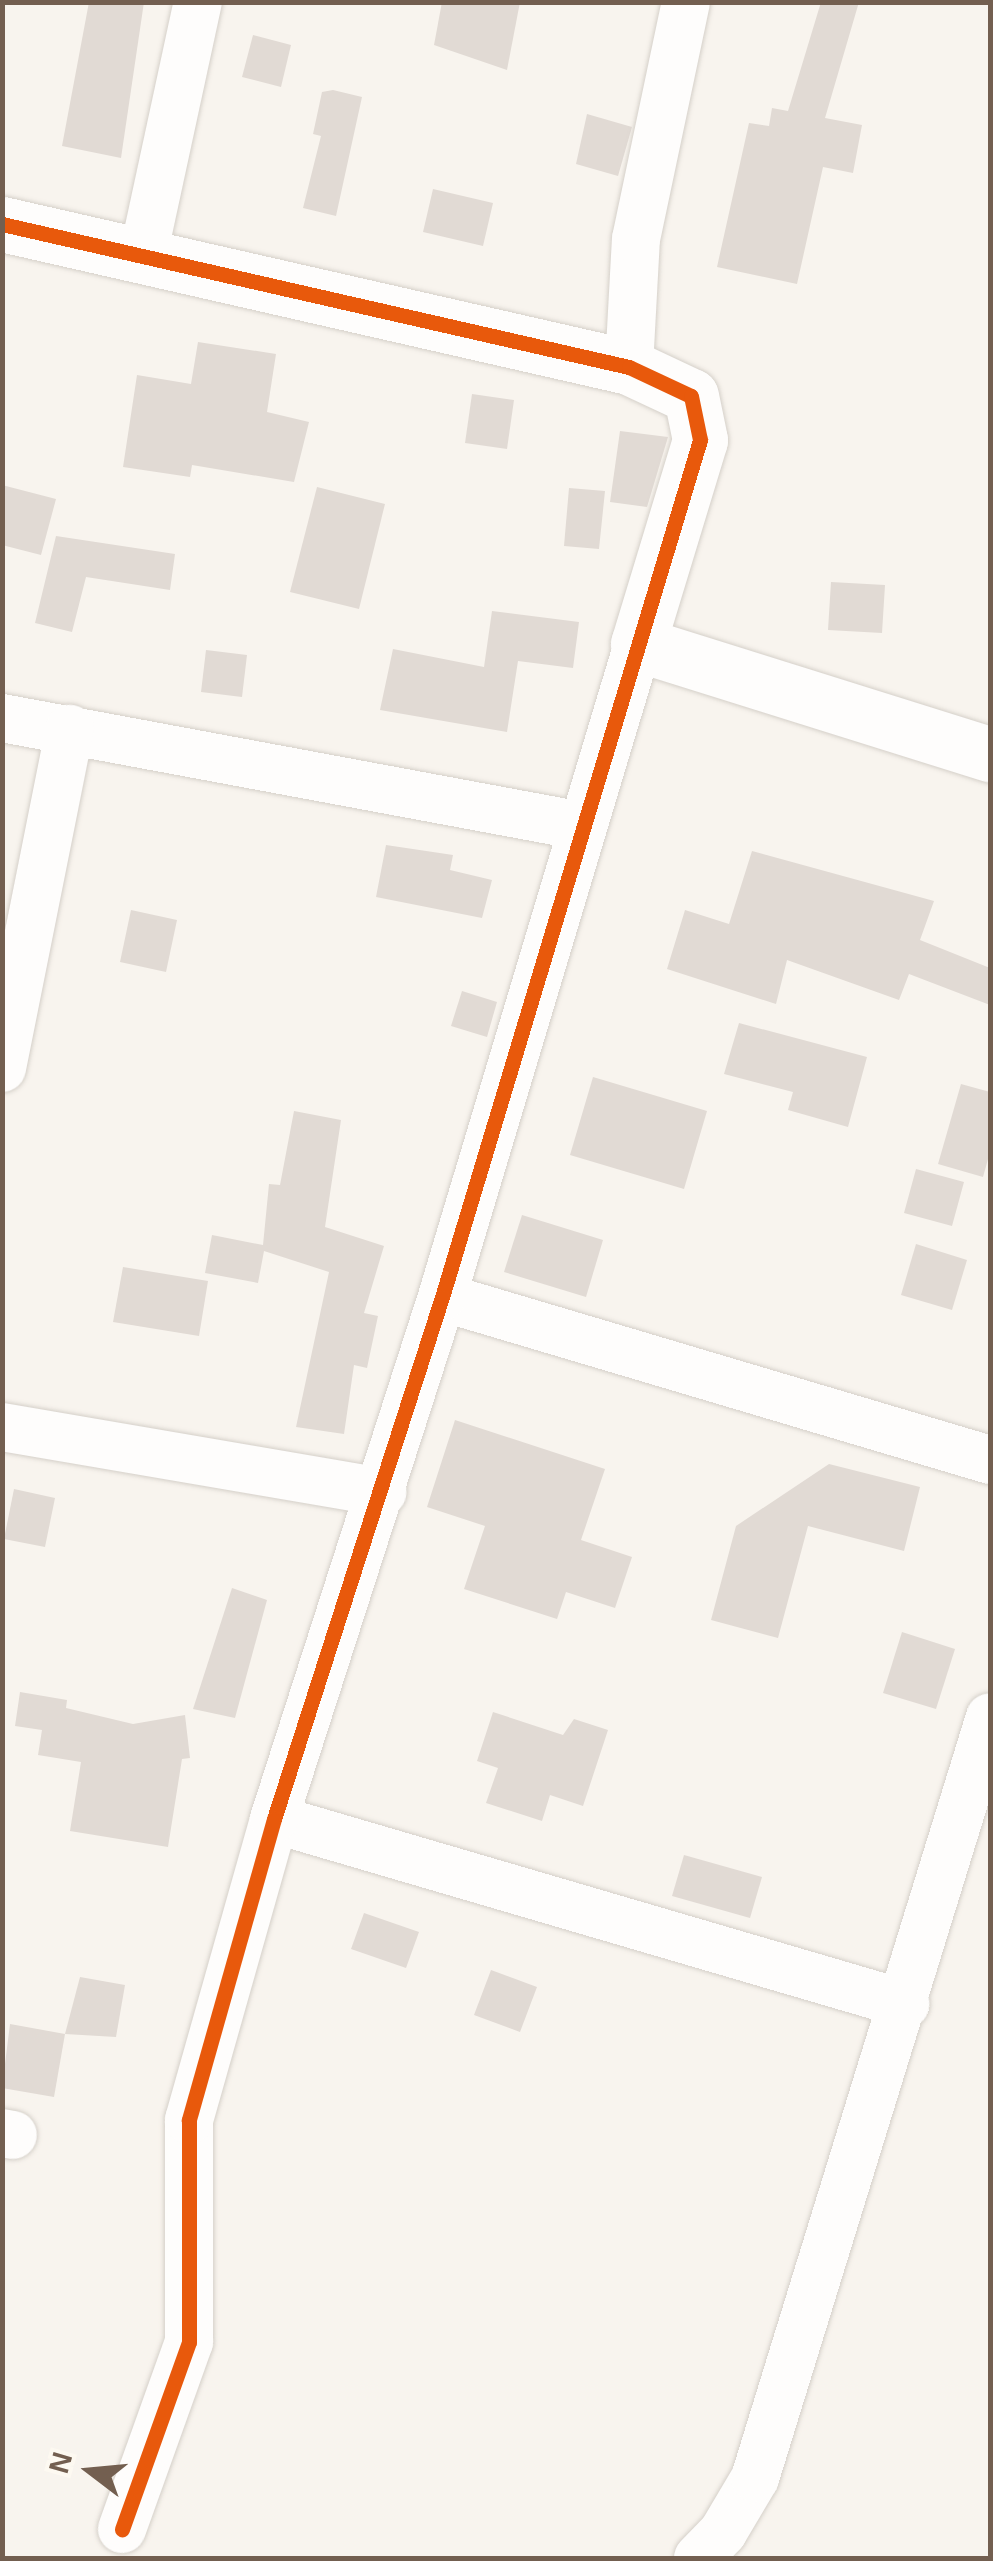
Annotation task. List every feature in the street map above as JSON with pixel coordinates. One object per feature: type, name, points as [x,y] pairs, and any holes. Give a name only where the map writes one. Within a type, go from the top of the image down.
[{"type":"street","points":[[144,252],[198,2]]},
{"type":"street","points":[[629,367],[636,239],[686,2]]},
{"type":"street","points":[[2,224],[144,252],[629,367],[691,396],[700,440],[382,1492],[274,1819],[188,2120],[189,2342],[122,2529]]},
{"type":"street","points":[[638,644],[990,754]]},
{"type":"street","points":[[2,718],[582,826]]},
{"type":"street","points":[[2,1068],[70,730]]},
{"type":"street","points":[[442,1297],[990,1460]]},
{"type":"street","points":[[2,1428],[382,1492]]},
{"type":"street","points":[[698,2558],[723,2532],[755,2478],[990,1717]]},
{"type":"street","points":[[274,1819],[904,2004]]},
{"type":"building","points":[[89,2],[144,2],[121,158],[62,146]]},
{"type":"building","points":[[442,2],[520,2],[507,70],[434,45]]},
{"type":"building","points":[[821,2],[859,2],[825,118],[862,125],[853,173],[823,167],[797,284],[717,267],[749,123],[769,126],[772,108],[788,111]]},
{"type":"building","points":[[253,35],[291,45],[281,87],[242,77]]},
{"type":"building","points":[[333,90],[362,97],[336,216],[303,208],[321,136],[313,134],[322,92]]},
{"type":"building","points":[[587,114],[632,127],[618,176],[576,164]]},
{"type":"building","points":[[433,189],[493,203],[483,246],[423,232]]},
{"type":"building","points":[[198,342],[276,354],[267,412],[309,422],[294,482],[192,465],[190,477],[123,467],[137,375],[191,384]]},
{"type":"building","points":[[472,394],[514,400],[507,449],[465,443]]},
{"type":"building","points":[[620,431],[668,437],[647,507],[610,502]]},
{"type":"building","points":[[2,485],[56,499],[41,555],[2,545]]},
{"type":"building","points":[[317,487],[385,504],[359,609],[290,592]]},
{"type":"building","points":[[569,488],[605,491],[599,549],[564,546]]},
{"type":"building","points":[[56,536],[175,554],[170,590],[86,577],[72,632],[35,623]]},
{"type":"building","points":[[831,582],[885,585],[882,633],[828,630]]},
{"type":"building","points":[[492,611],[579,622],[573,668],[518,661],[507,732],[380,710],[393,649],[484,667]]},
{"type":"building","points":[[206,650],[247,655],[242,697],[201,692]]},
{"type":"building","points":[[386,845],[453,855],[450,870],[492,880],[482,918],[376,897]]},
{"type":"building","points":[[752,851],[934,901],[920,940],[990,968],[990,1005],[909,974],[899,1000],[787,960],[776,1004],[667,969],[685,910],[729,924]]},
{"type":"building","points":[[131,910],[177,920],[166,972],[120,962]]},
{"type":"building","points":[[462,991],[497,1002],[487,1037],[451,1026]]},
{"type":"building","points":[[739,1023],[867,1057],[848,1127],[788,1110],[793,1092],[724,1074]]},
{"type":"building","points":[[593,1077],[707,1111],[684,1189],[570,1155]]},
{"type":"building","points":[[961,1084],[990,1092],[990,1152],[983,1177],[938,1164]]},
{"type":"building","points":[[294,1111],[341,1120],[325,1227],[384,1246],[364,1313],[378,1316],[367,1368],[354,1365],[344,1434],[296,1427],[329,1272],[264,1251],[258,1283],[205,1273],[212,1235],[263,1245],[269,1184],[280,1185]]},
{"type":"building","points":[[916,1169],[964,1182],[952,1226],[904,1213]]},
{"type":"building","points":[[522,1215],[603,1240],[586,1297],[504,1272]]},
{"type":"building","points":[[916,1244],[967,1260],[952,1310],[901,1295]]},
{"type":"building","points":[[123,1267],[208,1281],[199,1336],[113,1322]]},
{"type":"building","points":[[455,1420],[605,1469],[581,1540],[632,1557],[615,1608],[566,1592],[557,1619],[464,1589],[485,1526],[427,1507]]},
{"type":"building","points":[[829,1464],[920,1487],[904,1551],[808,1526],[778,1638],[711,1620],[736,1526]]},
{"type":"building","points":[[14,1489],[55,1498],[45,1547],[4,1539]]},
{"type":"building","points":[[232,1588],[267,1600],[235,1718],[193,1709]]},
{"type":"building","points":[[902,1632],[955,1649],[936,1709],[883,1693]]},
{"type":"building","points":[[20,1692],[67,1700],[66,1708],[133,1724],[185,1715],[190,1758],[182,1759],[168,1847],[70,1831],[81,1762],[38,1755],[42,1730],[15,1726]]},
{"type":"building","points":[[493,1712],[563,1735],[574,1719],[608,1730],[583,1806],[550,1795],[542,1821],[486,1803],[498,1768],[477,1761]]},
{"type":"building","points":[[684,1855],[762,1877],[750,1918],[672,1896]]},
{"type":"building","points":[[364,1913],[419,1932],[406,1968],[351,1949]]},
{"type":"building","points":[[491,1970],[537,1987],[520,2032],[474,2015]]},
{"type":"building","points":[[80,1977],[125,1985],[116,2037],[65,2034]]},
{"type":"building","points":[[10,2024],[65,2034],[54,2097],[2,2088]]},
{"type":"cycle path","points":[[2,224],[629,367],[691,396],[700,440],[442,1297],[274,1819],[189,2120],[189,2342],[122,2529]]}]
